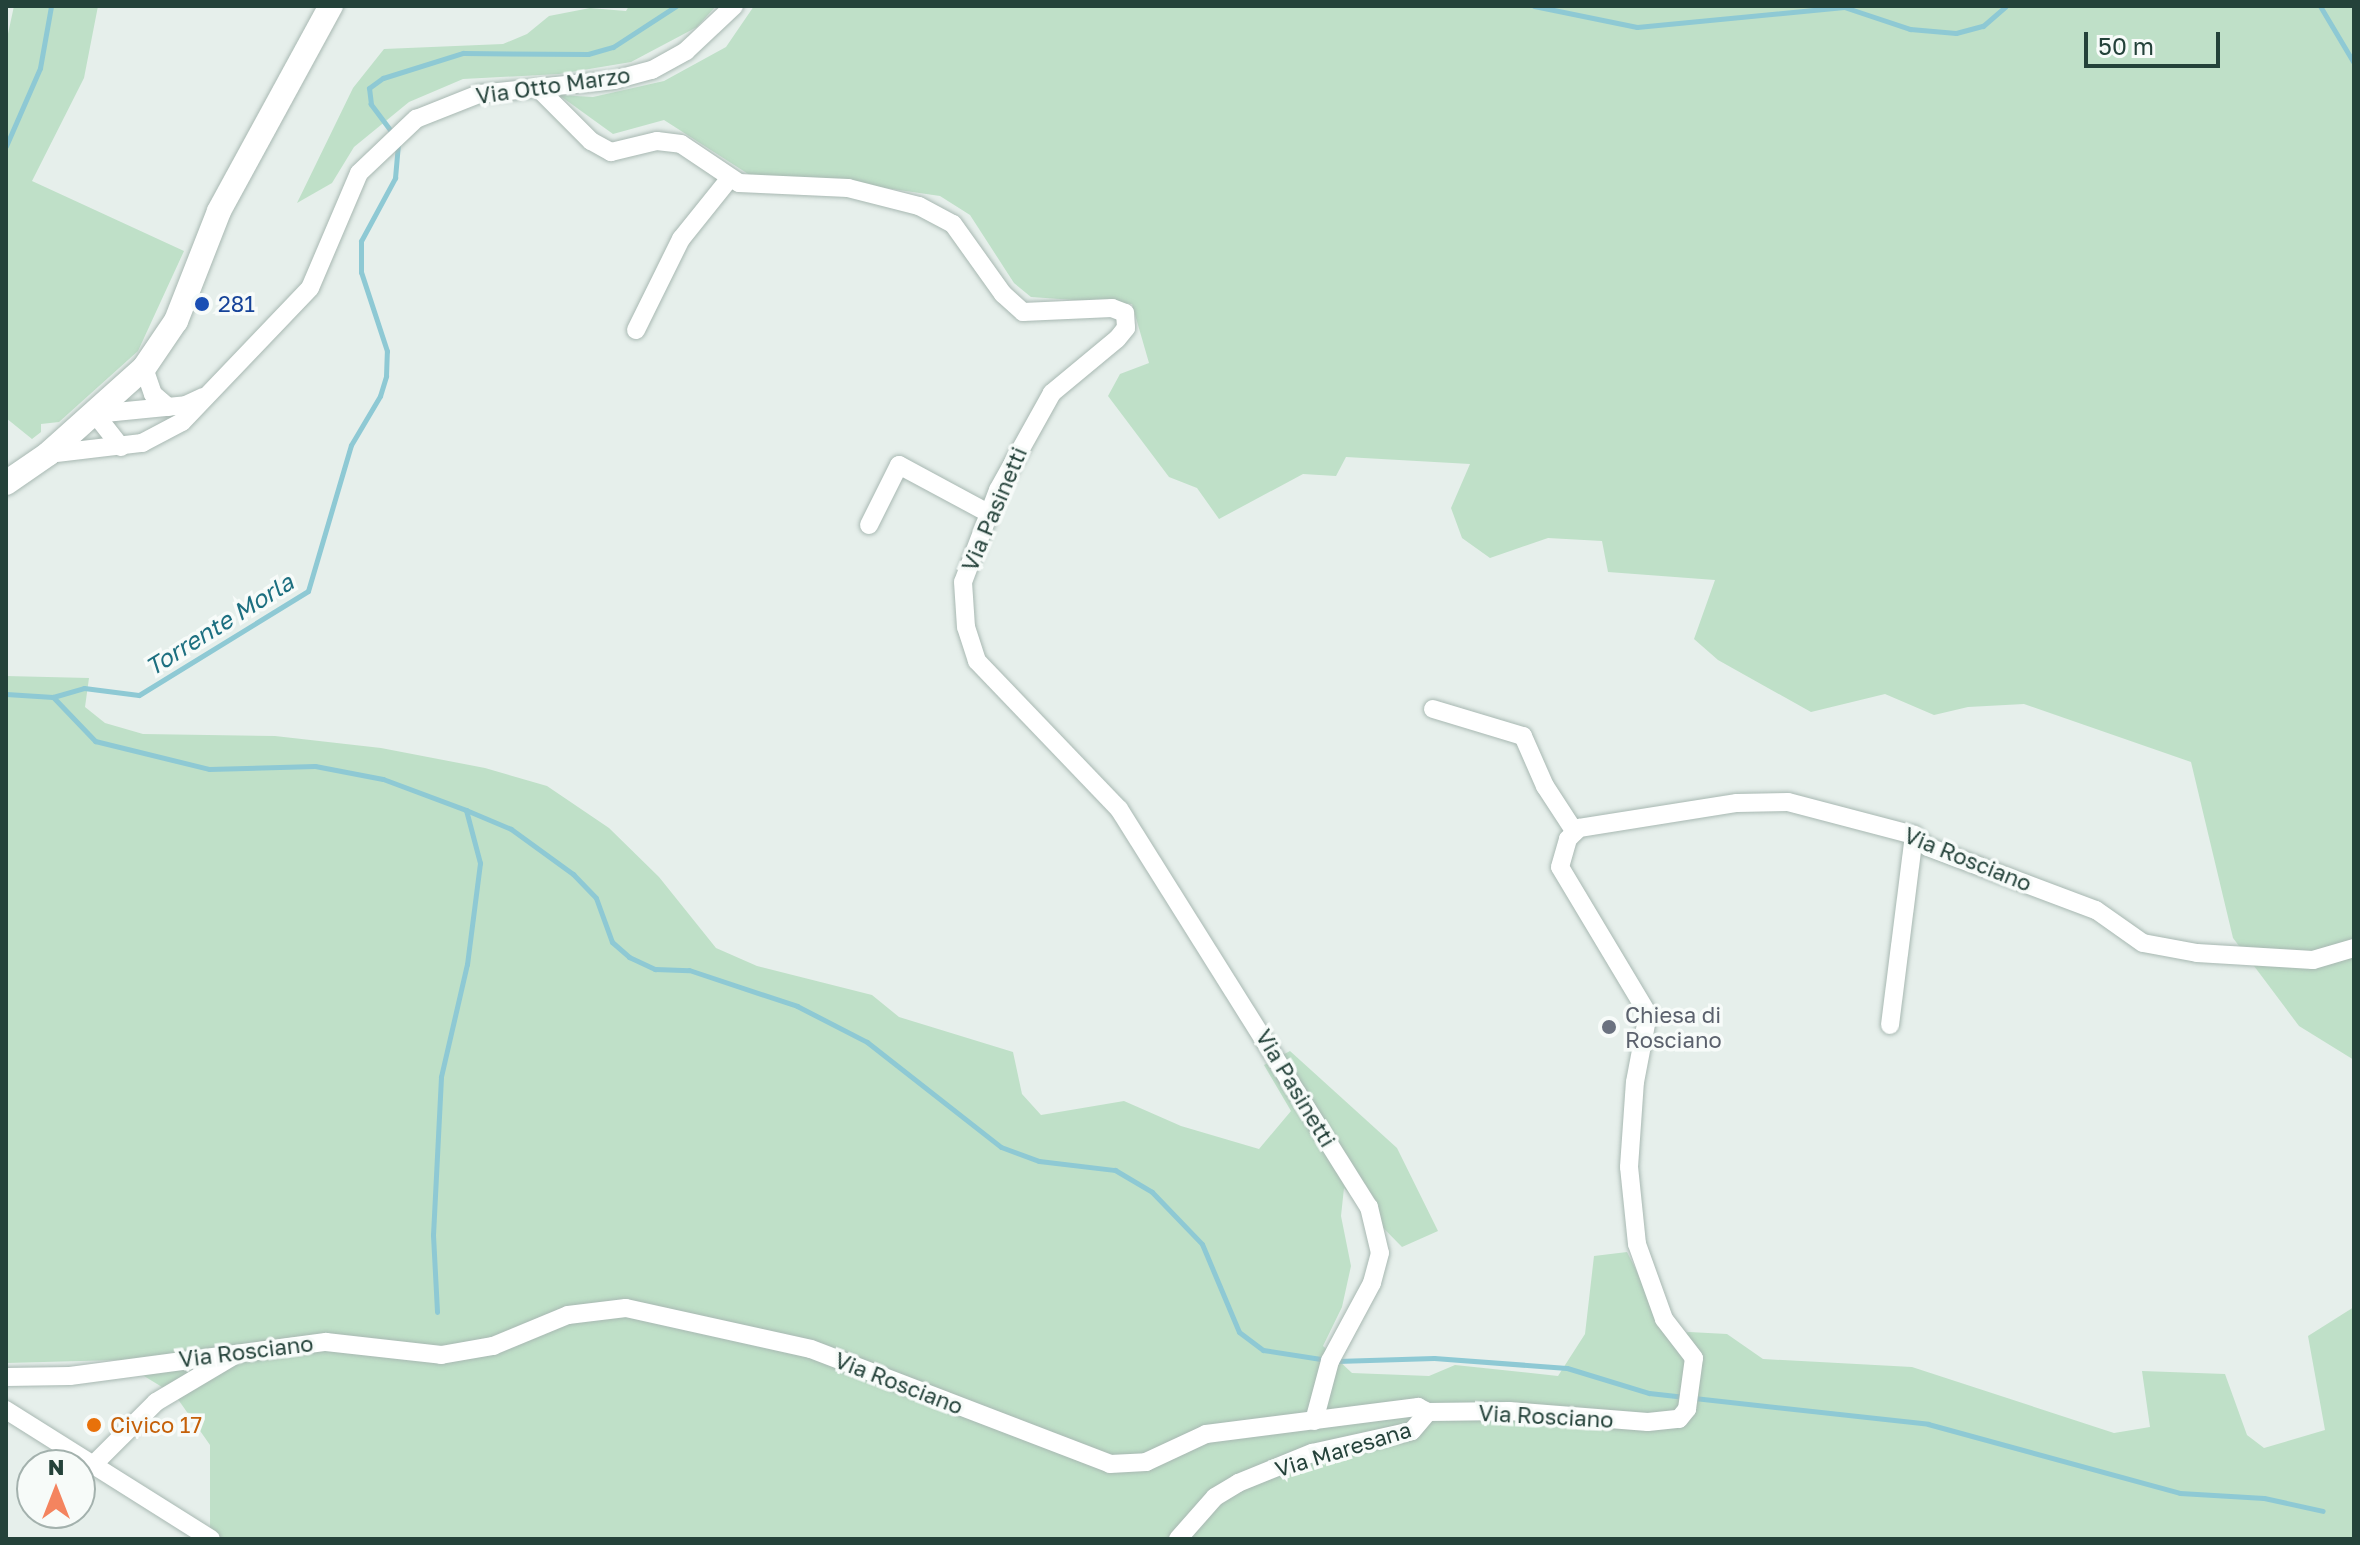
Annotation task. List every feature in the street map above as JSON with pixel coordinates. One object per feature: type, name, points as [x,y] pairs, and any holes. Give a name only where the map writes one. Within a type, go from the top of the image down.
[{"type":"street","points":[[6,483],[48,454],[144,368],[176,321],[219,211],[331,6]]},
{"type":"street","name":"Via Otto Marzo","points":[[48,454],[121,447],[163,435],[209,394],[310,288],[321,270],[344,201],[359,173],[386,143],[416,119],[479,94],[652,70],[686,51],[734,6]]},
{"type":"street","name":"Via Pasinetti","points":[[538,88],[591,141],[611,152],[657,141],[681,144],[730,178],[898,197],[953,224],[1003,294],[1023,312],[1112,308],[1125,313],[1126,328],[1117,339],[1052,393],[988,513],[963,582],[966,627],[977,661],[1119,809],[1369,1207],[1380,1253],[1372,1283],[1330,1361],[1314,1421]]},
{"type":"street","points":[[636,330],[681,239],[730,178]]},
{"type":"street","points":[[144,368],[153,394],[168,407]]},
{"type":"street","name":"Via Otto Marzo","points":[[95,414],[168,407],[209,394]]},
{"type":"street","points":[[95,414],[121,447]]},
{"type":"street","points":[[869,525],[899,465],[988,513]]},
{"type":"street","points":[[1433,709],[1523,736],[1545,786],[1575,832]]},
{"type":"street","name":"Via Rosciano","points":[[6,1377],[70,1376],[246,1349],[326,1342],[441,1355],[493,1346],[568,1315],[626,1308],[811,1349],[1110,1464],[1146,1462],[1206,1434],[1418,1407],[1428,1412],[1509,1411],[1648,1422],[1679,1419],[1687,1409],[1694,1358],[1664,1319],[1637,1244],[1629,1167],[1635,1082],[1648,1014],[1560,867],[1561,854],[1575,832],[1683,810],[1788,802],[1914,835],[1928,847],[2096,910],[2143,943],[2197,953],[2313,960],[2354,948]]},
{"type":"street","points":[[1890,1025],[1914,835]]},
{"type":"street","points":[[96,1462],[156,1402],[246,1349]]},
{"type":"street","points":[[6,1410],[68,1449]]},
{"type":"street","name":"Via Maresana","points":[[1178,1539],[1215,1497],[1238,1483],[1312,1453],[1412,1431],[1428,1412]]},
{"type":"street","points":[[96,1467],[211,1539]]},
{"type":"green space","points":[[14,6],[98,6],[84,78],[32,181],[184,251],[138,351],[59,422],[41,424],[41,432],[32,439],[6,418],[6,43]]},
{"type":"green space","points":[[629,6],[716,6],[697,27],[631,62],[559,74],[463,79],[409,102],[354,147],[332,183],[297,203],[353,88],[384,49],[503,44],[527,34],[549,16],[590,8],[626,11]]},
{"type":"green space","points":[[754,6],[2354,6],[2354,1060],[2299,1026],[2233,938],[2191,762],[2024,704],[1968,707],[1934,715],[1885,694],[1811,712],[1718,660],[1694,639],[1715,580],[1608,572],[1602,541],[1548,538],[1490,558],[1462,538],[1451,508],[1470,464],[1346,457],[1336,476],[1303,474],[1219,519],[1197,488],[1169,477],[1108,396],[1120,374],[1149,363],[1132,304],[1031,297],[1014,283],[970,215],[940,196],[810,177],[756,179],[664,120],[613,134],[559,95],[593,97],[664,81],[726,47]]},
{"type":"green space","points":[[6,676],[89,678],[85,707],[105,723],[143,734],[275,736],[381,748],[485,768],[547,786],[609,828],[659,877],[716,948],[757,966],[872,995],[899,1017],[1013,1052],[1022,1094],[1041,1115],[1124,1101],[1181,1126],[1259,1149],[1291,1111],[1264,1065],[1290,1051],[1397,1148],[1438,1231],[1402,1247],[1344,1188],[1341,1216],[1351,1266],[1342,1307],[1323,1346],[1352,1373],[1429,1376],[1455,1365],[1558,1376],[1585,1334],[1594,1256],[1627,1252],[1670,1337],[1689,1332],[1727,1334],[1763,1359],[1912,1367],[2114,1433],[2150,1427],[2142,1371],[2225,1374],[2247,1435],[2264,1448],[2325,1430],[2308,1336],[2354,1307],[2354,1539],[220,1539],[210,1532],[210,1445],[175,1395],[118,1360],[6,1363]]},
{"type":"waterway","points":[[6,146],[40,68],[51,6]]},
{"type":"waterway","name":"Torrente Morla","points":[[394,135],[371,104],[369,88],[383,78],[463,53],[588,54],[613,47],[676,6]]},
{"type":"waterway","name":"Torrente Morla","points":[[1534,6],[1637,27],[1844,7],[1910,29],[1956,33],[1983,26],[2006,6]]},
{"type":"waterway","points":[[2320,6],[2354,63]]},
{"type":"waterway","name":"Torrente Morla","points":[[6,694],[53,697],[84,688],[139,695],[308,591],[351,445],[380,396],[386,376],[387,351],[361,272],[361,241],[395,178],[398,144]]},
{"type":"waterway","points":[[53,697],[95,741],[209,769],[315,766],[383,779],[466,810],[480,863],[467,964],[441,1077],[433,1235],[437,1312]]},
{"type":"waterway","points":[[466,810],[511,829],[573,874],[596,898],[612,942],[629,957],[655,969],[689,970],[797,1006],[867,1042],[1001,1147],[1039,1161],[1115,1170],[1152,1192],[1202,1244],[1239,1332],[1263,1350],[1327,1360]]},
{"type":"waterway","points":[[1337,1361],[1434,1358],[1567,1368],[1649,1393],[1928,1424],[2180,1493],[2264,1498],[2323,1511]]},
{"type":"place","name":"281","points":[[202,304]]},
{"type":"place","name":"Chiesa di Rosciano","points":[[1609,1027]]},
{"type":"place","name":"Civico 17","points":[[94,1425]]}]
